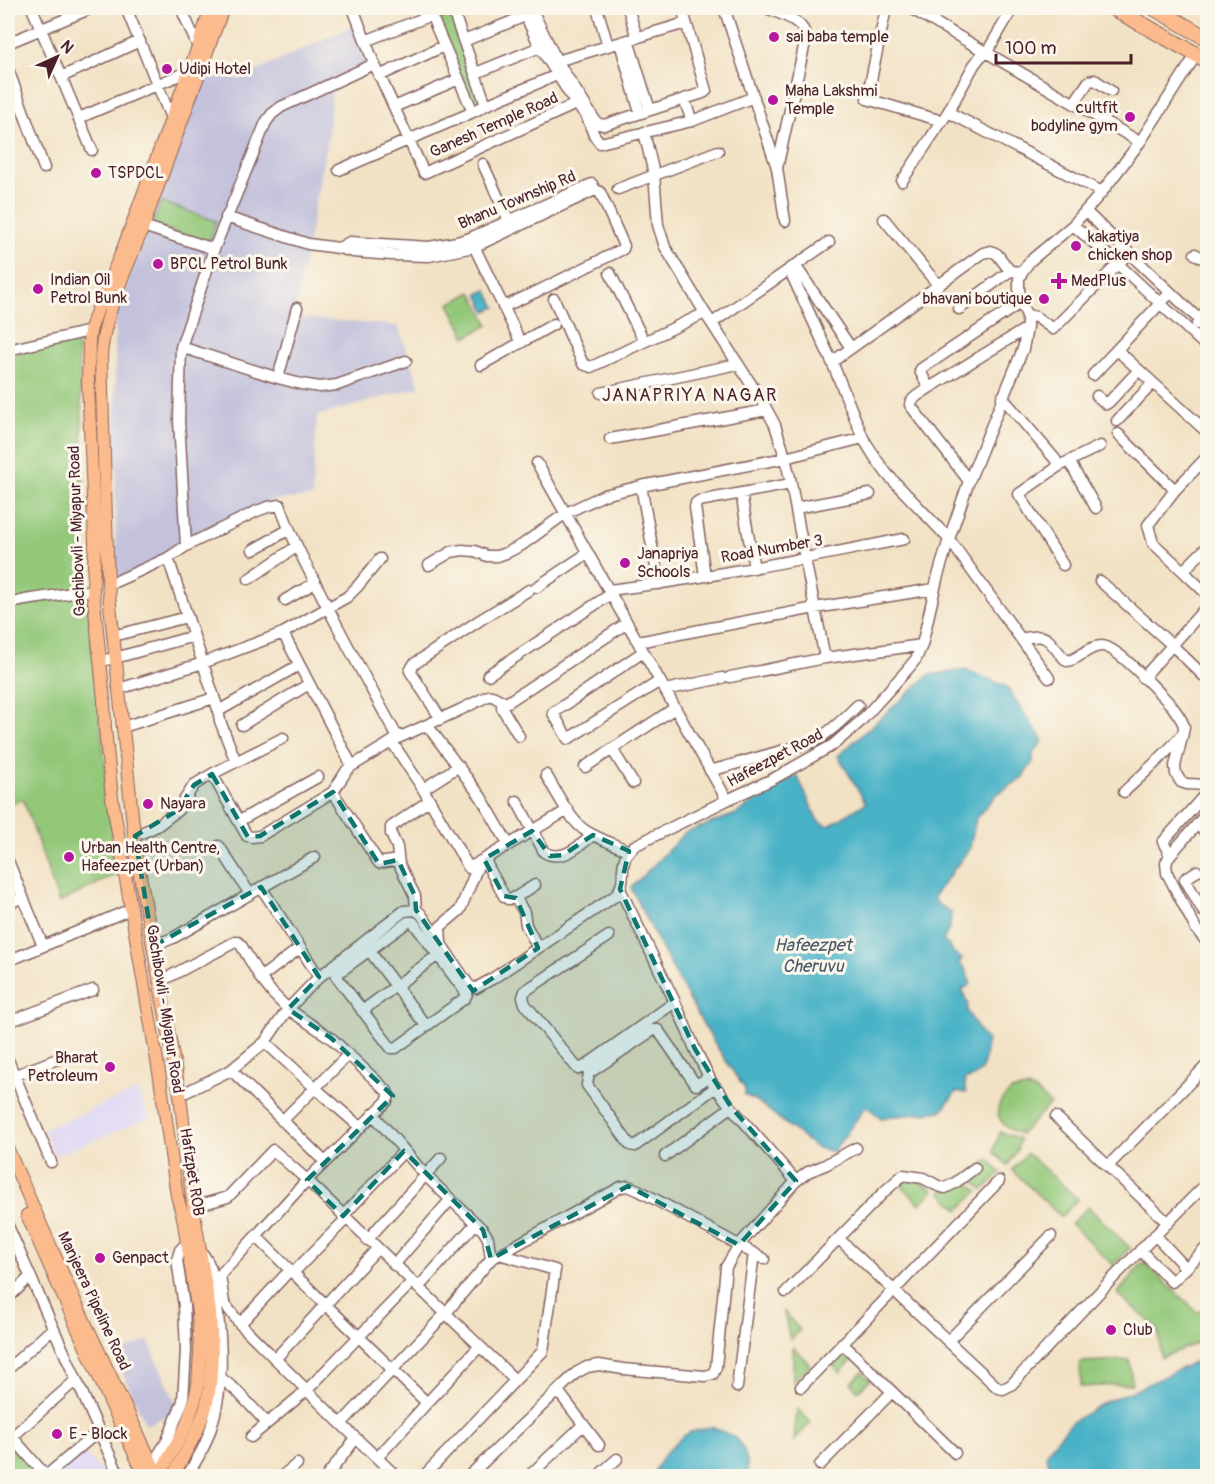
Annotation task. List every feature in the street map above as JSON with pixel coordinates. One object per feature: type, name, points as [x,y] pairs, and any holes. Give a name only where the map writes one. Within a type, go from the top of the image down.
[{"type":"highway","points":[[1113,8],[1202,58]]},
{"type":"highway","points":[[1158,8],[1208,39]]},
{"type":"main road","name":"Gachibowli - Miyapur Road","points":[[164,1106],[121,856],[105,728],[93,590],[95,542],[100,521],[88,382],[90,331],[211,8]]},
{"type":"main road","points":[[151,1474],[186,1426],[194,1403],[200,1353],[197,1256],[180,1095],[136,853],[100,521],[101,357],[107,320],[223,8]]},
{"type":"main road","name":"Hafizpet ROB","points":[[164,1106],[177,1196],[187,1243],[197,1256]]},
{"type":"main road","name":"Manjeera Pipeline Road","points":[[8,1150],[135,1455],[151,1474]]},
{"type":"main road","name":"Manjeera Pipeline Road","points":[[8,1169],[151,1474]]},
{"type":"main road","points":[[173,1476],[197,1431],[206,1407],[210,1386],[212,1354],[210,1312],[197,1256]]},
{"type":"street","points":[[32,8],[92,150]]},
{"type":"street","points":[[8,43],[92,8]]},
{"type":"street","points":[[126,8],[171,118]]},
{"type":"street","points":[[181,8],[198,47]]},
{"type":"street","points":[[366,8],[354,10],[379,76],[409,140]]},
{"type":"street","points":[[365,41],[451,8],[486,105]]},
{"type":"street","points":[[597,8],[608,46]]},
{"type":"street","points":[[628,8],[629,40],[645,112]]},
{"type":"street","points":[[531,10],[557,61],[596,122],[604,124],[706,92],[682,8]]},
{"type":"street","points":[[724,8],[777,168],[785,221]]},
{"type":"street","points":[[767,8],[789,12],[806,31],[777,168]]},
{"type":"street","points":[[886,8],[867,99],[945,116],[1102,192]]},
{"type":"street","points":[[910,8],[1140,142]]},
{"type":"street","points":[[902,181],[945,116],[974,65],[987,52],[1013,8]]},
{"type":"street","points":[[464,41],[531,10]]},
{"type":"street","points":[[531,10],[540,47],[576,104],[586,115],[600,143],[692,121],[754,97]]},
{"type":"street","points":[[431,15],[473,112]]},
{"type":"street","points":[[557,61],[686,23]]},
{"type":"street","points":[[61,77],[140,41]]},
{"type":"street","points":[[379,76],[444,46]]},
{"type":"street","points":[[476,73],[540,47]]},
{"type":"street","points":[[1129,253],[1053,329],[1036,317],[1028,315],[1020,303],[1018,286],[1022,272],[1030,261],[1073,225],[1102,192],[1202,58]]},
{"type":"street","points":[[186,546],[179,420],[181,347],[226,218],[266,122],[272,114],[281,107],[374,64]]},
{"type":"street","points":[[8,69],[44,168]]},
{"type":"street","points":[[79,118],[189,71]]},
{"type":"street","points":[[339,170],[557,75]]},
{"type":"street","points":[[394,107],[459,79]]},
{"type":"street","points":[[1074,103],[1089,81],[1095,80],[1111,91]]},
{"type":"street","points":[[684,99],[692,121]]},
{"type":"street","name":"Ganesh Temple Road","points":[[409,140],[424,173],[576,104]]},
{"type":"street","points":[[644,132],[654,175],[658,225],[665,247],[775,425],[791,484],[825,658]]},
{"type":"street","points":[[618,189],[718,151]]},
{"type":"street","points":[[483,164],[508,220]]},
{"type":"street","name":"Bhanu Township Rd","points":[[472,242],[508,220],[592,184],[595,190],[600,192],[605,202],[624,246],[622,251],[503,307]]},
{"type":"street","name":"Bhanu Township Rd","points":[[226,218],[308,244],[353,252],[429,256],[472,242],[595,190]]},
{"type":"street","points":[[1085,212],[1204,325]]},
{"type":"street","points":[[884,219],[938,285]]},
{"type":"street","points":[[1073,225],[1208,348]]},
{"type":"street","points":[[143,226],[214,249]]},
{"type":"street","name":"Bhanu Township Rd","points":[[472,242],[520,343]]},
{"type":"street","points":[[712,323],[828,242]]},
{"type":"street","points":[[832,362],[983,253],[991,251],[997,254],[1010,272]]},
{"type":"street","points":[[1195,254],[1208,261]]},
{"type":"street","points":[[792,267],[851,348]]},
{"type":"street","points":[[792,267],[863,438],[876,459],[887,474],[949,539],[1049,678]]},
{"type":"street","points":[[959,309],[1010,272],[1022,272]]},
{"type":"street","points":[[610,273],[644,341]]},
{"type":"street","points":[[1093,375],[1170,293]]},
{"type":"street","points":[[555,299],[583,364],[591,367],[705,313]]},
{"type":"street","points":[[929,388],[920,374],[921,369],[1020,303]]},
{"type":"street","points":[[1204,325],[1208,307]]},
{"type":"street","points":[[278,378],[297,308]]},
{"type":"street","name":"Hafeezpet Road","points":[[629,851],[634,846],[773,779],[833,745],[861,721],[916,659],[922,645],[934,589],[969,481],[1023,349],[1028,315]]},
{"type":"street","points":[[481,365],[555,324]]},
{"type":"street","points":[[1191,331],[1204,325]]},
{"type":"street","points":[[969,481],[910,405],[912,399],[1027,328]]},
{"type":"street","points":[[8,350],[90,331]]},
{"type":"street","points":[[181,347],[278,378],[320,387],[337,385],[406,361]]},
{"type":"street","points":[[1117,350],[1208,433]]},
{"type":"street","points":[[601,393],[738,364]]},
{"type":"street","points":[[1097,396],[1106,404],[1138,370]]},
{"type":"street","points":[[1117,421],[1153,383]]},
{"type":"street","points":[[1002,397],[1055,459],[1064,464],[1096,508]]},
{"type":"street","points":[[610,439],[767,410]]},
{"type":"street","points":[[1118,434],[1176,490]]},
{"type":"street","points":[[429,565],[451,552],[462,550],[496,556],[522,545],[566,513],[604,495],[785,458],[863,438]]},
{"type":"street","points":[[1064,565],[1019,494],[1064,464],[1100,446]]},
{"type":"street","points":[[1208,456],[1176,490],[1148,525],[1153,543],[1208,596]]},
{"type":"street","points":[[537,463],[727,800]]},
{"type":"street","points":[[705,576],[696,502],[791,484]]},
{"type":"street","points":[[641,486],[658,584]]},
{"type":"street","points":[[741,493],[754,568]]},
{"type":"street","points":[[796,508],[870,494]]},
{"type":"street","points":[[108,585],[168,558],[186,546],[257,511],[280,505],[288,530],[395,740],[469,868],[568,810]]},
{"type":"street","points":[[253,550],[288,530]]},
{"type":"street","name":"Road Number 3","points":[[610,592],[805,559],[904,539]]},
{"type":"street","points":[[1183,571],[1208,546]]},
{"type":"street","points":[[249,579],[297,547]]},
{"type":"street","points":[[441,719],[410,670],[414,664],[588,553]]},
{"type":"street","points":[[168,558],[220,721],[236,762]]},
{"type":"street","points":[[118,688],[203,663],[283,633],[347,597],[380,559]]},
{"type":"street","points":[[1100,581],[1208,680]]},
{"type":"street","points":[[285,600],[315,583]]},
{"type":"street","points":[[922,645],[825,658],[726,678],[662,686],[568,739],[553,713],[641,647],[815,608],[934,589]]},
{"type":"street","points":[[8,604],[93,590]]},
{"type":"street","points":[[488,675],[610,592]]},
{"type":"street","points":[[1143,678],[1208,605]]},
{"type":"street","points":[[113,636],[187,617]]},
{"type":"street","points":[[212,774],[247,836],[260,836],[333,792],[347,770],[395,740],[488,696],[493,695],[502,702],[508,702],[627,623]]},
{"type":"street","points":[[283,633],[352,766]]},
{"type":"street","points":[[100,661],[194,636]]},
{"type":"street","points":[[1021,639],[1041,636],[1049,639],[1066,662],[1100,646],[1110,648],[1121,656],[1172,706],[1184,726],[1175,766],[1176,774],[1181,782],[1208,785]]},
{"type":"street","points":[[216,703],[222,709],[299,665]]},
{"type":"street","points":[[242,724],[309,684]]},
{"type":"street","points":[[502,702],[502,708],[519,736]]},
{"type":"street","points":[[123,727],[216,703]]},
{"type":"street","points":[[710,771],[813,742],[822,737],[858,705]]},
{"type":"street","points":[[585,767],[675,708]]},
{"type":"street","points":[[427,725],[481,797],[509,845]]},
{"type":"street","points":[[1124,792],[1183,733]]},
{"type":"street","points":[[135,836],[157,826],[178,810],[194,784],[283,738]]},
{"type":"street","points":[[612,749],[633,783]]},
{"type":"street","points":[[423,789],[459,766]]},
{"type":"street","points":[[180,1095],[231,1070],[266,1042],[288,1009],[319,977],[366,946],[404,918],[411,910],[416,910],[421,914],[468,984],[476,988],[615,896],[622,884],[625,857],[629,851],[581,828],[546,775]]},
{"type":"street","points":[[238,821],[318,777]]},
{"type":"street","points":[[1170,855],[1163,842],[1208,791]]},
{"type":"street","points":[[333,792],[379,863],[398,860]]},
{"type":"street","points":[[416,910],[415,896],[398,860],[391,827],[430,800]]},
{"type":"street","points":[[517,801],[544,852],[550,856],[563,855],[593,835]]},
{"type":"street","points":[[1208,812],[1166,862],[1167,873],[1196,930],[1208,943]]},
{"type":"street","points":[[1197,825],[1208,834]]},
{"type":"street","points":[[219,846],[250,894]]},
{"type":"street","points":[[153,945],[172,938],[315,857]]},
{"type":"street","points":[[482,860],[508,899],[535,885]]},
{"type":"street","points":[[441,942],[440,927],[460,910],[482,860]]},
{"type":"street","points":[[8,861],[43,946]]},
{"type":"street","points":[[1191,919],[1205,909],[1185,879],[1197,871]]},
{"type":"street","points":[[261,887],[319,977]]},
{"type":"street","points":[[620,890],[709,1077],[731,1107],[796,1181]]},
{"type":"street","points":[[8,904],[23,897]]},
{"type":"street","points":[[515,897],[524,912],[526,925],[538,948]]},
{"type":"street","points":[[8,961],[131,909]]},
{"type":"street","points":[[366,946],[336,976],[393,1049],[465,998],[467,994],[413,922],[404,918]]},
{"type":"street","points":[[609,936],[525,991],[523,997],[525,1004],[578,1069],[675,1002]]},
{"type":"street","points":[[159,982],[234,942],[238,942],[242,945],[260,978],[273,994],[288,1009],[331,1038],[387,1091],[389,1096],[387,1101],[307,1180],[220,1275],[224,1303],[240,1324],[395,1476]]},
{"type":"street","points":[[366,946],[426,1026]]},
{"type":"street","points":[[260,978],[300,948]]},
{"type":"street","points":[[362,1011],[438,955]]},
{"type":"street","points":[[8,1022],[93,990]]},
{"type":"street","points":[[709,1077],[696,1085],[658,1030],[653,1030],[589,1073],[587,1085],[630,1145],[635,1146],[716,1087]]},
{"type":"street","points":[[266,1042],[360,1127]]},
{"type":"street","points":[[282,1121],[349,1054]]},
{"type":"street","points":[[10,1077],[60,1058]]},
{"type":"street","points":[[8,1060],[10,1077],[51,1162]]},
{"type":"street","points":[[1108,1166],[1208,1064]]},
{"type":"street","points":[[231,1070],[325,1162]]},
{"type":"street","points":[[665,1156],[731,1107]]},
{"type":"street","points":[[374,1114],[426,1176],[483,1230],[495,1256]]},
{"type":"street","points":[[1056,1117],[1168,1223]]},
{"type":"street","points":[[469,1476],[576,1373],[587,1367],[599,1365],[705,1376],[713,1374],[716,1367],[726,1267],[739,1245],[796,1181],[808,1172],[856,1148]]},
{"type":"street","points":[[193,1207],[228,1197],[273,1150],[514,1380]]},
{"type":"street","points":[[240,1324],[292,1272],[404,1151]]},
{"type":"street","points":[[367,1240],[441,1158]]},
{"type":"street","points":[[786,1292],[903,1175],[923,1178],[945,1188],[970,1172],[957,1166]]},
{"type":"street","points":[[801,1387],[999,1181]]},
{"type":"street","points":[[839,1239],[998,1388],[1003,1389],[1011,1385],[1208,1182]]},
{"type":"street","points":[[341,1424],[445,1314],[495,1256],[621,1187],[628,1186],[764,1259]]},
{"type":"street","points":[[394,1265],[451,1199]]},
{"type":"street","points":[[251,1437],[307,1390],[476,1223]]},
{"type":"street","points":[[8,1228],[116,1469],[122,1476]]},
{"type":"street","points":[[1155,1235],[1186,1268]]},
{"type":"street","points":[[256,1236],[427,1403]]},
{"type":"street","points":[[948,1341],[1051,1236]]},
{"type":"street","points":[[151,1474],[183,1401],[186,1350],[184,1306],[177,1260],[180,1250],[187,1243]]},
{"type":"street","points":[[1140,1250],[1172,1282],[1208,1246]]},
{"type":"street","points":[[275,1359],[377,1249]]},
{"type":"street","points":[[737,1387],[754,1253]]},
{"type":"street","points":[[187,1476],[204,1446],[210,1429],[221,1378],[221,1337],[212,1268],[197,1256]]},
{"type":"street","points":[[424,1476],[543,1351],[555,1269],[495,1256]]},
{"type":"street","points":[[8,1298],[30,1277]]},
{"type":"street","points":[[8,1370],[53,1328]]},
{"type":"street","points":[[842,1343],[955,1453]]},
{"type":"street","points":[[376,1458],[479,1347]]},
{"type":"street","points":[[221,1378],[237,1391],[267,1423]]},
{"type":"street","points":[[76,1380],[10,1434],[46,1476],[99,1431]]},
{"type":"street","points":[[558,1391],[599,1445]]},
{"type":"street","points":[[820,1465],[892,1392]]},
{"type":"street","points":[[536,1474],[583,1425]]},
{"type":"street","points":[[327,1476],[356,1438]]},
{"type":"street","points":[[598,1476],[617,1459]]},
{"type":"street","points":[[282,1476],[297,1464]]},
{"type":"highlighted area","points":[[212,774],[248,837],[260,836],[333,792],[379,864],[398,860],[415,896],[416,910],[473,991],[538,948],[516,898],[504,896],[484,859],[532,831],[550,856],[563,855],[593,835],[629,851],[620,889],[695,1049],[731,1107],[796,1181],[739,1245],[628,1186],[491,1259],[483,1230],[404,1151],[343,1216],[307,1180],[393,1096],[331,1038],[288,1009],[319,977],[261,887],[153,946],[135,836],[178,810],[194,785]]},
{"type":"shaded area","points":[[359,23],[373,61],[333,78],[328,135],[294,317],[398,326],[420,387],[317,416],[312,497],[271,500],[116,581],[115,316],[206,72],[240,79]]},
{"type":"shaded area","points":[[138,1090],[149,1118],[55,1156],[43,1130]]},
{"type":"shaded area","points":[[148,1340],[179,1410],[146,1425],[115,1355]]},
{"type":"shaded area","points":[[84,1452],[105,1476],[56,1476]]},
{"type":"green space","points":[[450,8],[486,105],[473,112],[431,15]]},
{"type":"green space","points":[[161,202],[216,221],[208,244],[153,224]]},
{"type":"green space","points":[[472,292],[489,325],[466,337],[449,304]]},
{"type":"green space","points":[[77,337],[82,416],[85,578],[117,874],[59,903],[23,799],[8,806],[8,355]]},
{"type":"green space","points":[[1027,1088],[1036,1091],[1050,1104],[1021,1134],[1002,1123],[998,1111],[999,1105],[1009,1093]]},
{"type":"green space","points":[[1000,1132],[1020,1139],[1017,1150],[1008,1165],[993,1152]]},
{"type":"green space","points":[[1027,1153],[1078,1199],[1061,1217],[1012,1170]]},
{"type":"green space","points":[[988,1159],[1001,1173],[983,1190],[970,1177]]},
{"type":"green space","points":[[965,1179],[978,1191],[959,1210],[941,1192]]},
{"type":"green space","points":[[902,1181],[918,1181],[934,1190],[920,1204],[901,1185]]},
{"type":"green space","points":[[1088,1207],[1130,1248],[1113,1265],[1071,1224]]},
{"type":"green space","points":[[1143,1262],[1197,1312],[1207,1310],[1207,1339],[1161,1358],[1158,1330],[1117,1294]]},
{"type":"green space","points":[[784,1312],[800,1330],[790,1340]]},
{"type":"green space","points":[[793,1347],[810,1365],[793,1382]]},
{"type":"green space","points":[[844,1354],[851,1361],[840,1373],[833,1365]]},
{"type":"green space","points":[[1130,1360],[1132,1384],[1081,1387],[1080,1362]]},
{"type":"green space","points":[[862,1372],[870,1380],[858,1391],[851,1383]]},
{"type":"green space","points":[[797,1409],[811,1422],[794,1441]]},
{"type":"green space","points":[[8,1439],[38,1474],[11,1476],[8,1473]]},
{"type":"water","points":[[487,290],[496,307],[486,312],[478,294]]},
{"type":"water","name":"Hafeezpet Cheruvu","points":[[966,670],[1006,686],[1043,741],[1033,754],[1033,762],[1021,779],[997,794],[976,818],[970,848],[934,896],[936,903],[951,912],[950,926],[943,942],[962,959],[958,963],[964,967],[971,984],[962,990],[968,1004],[967,1011],[987,1040],[983,1066],[977,1075],[964,1080],[966,1093],[956,1092],[941,1111],[881,1118],[866,1106],[833,1152],[815,1147],[758,1102],[745,1095],[745,1089],[713,1041],[684,991],[631,888],[685,833],[736,814],[797,775],[818,821],[829,826],[866,803],[838,756],[929,675]]},
{"type":"water","points":[[1207,1356],[1207,1476],[1062,1476],[1047,1461],[1046,1454],[1072,1422],[1105,1402]]},
{"type":"water","points":[[711,1427],[731,1435],[739,1442],[745,1454],[748,1476],[653,1476],[663,1457],[679,1439],[691,1432]]},
{"type":"place","name":"sai baba temple","points":[[774,37]]},
{"type":"place","name":"Udipi Hotel","points":[[167,69]]},
{"type":"place","name":"Maha Lakshmi Temple","points":[[773,100]]},
{"type":"place","name":"cultfit bodyline gym","points":[[1130,117]]},
{"type":"place","name":"TSPDCL","points":[[96,173]]},
{"type":"place","name":"kakatiya chicken shop","points":[[1076,246]]},
{"type":"place","name":"BPCL Petrol Bunk","points":[[158,264]]},
{"type":"place","name":"MedPlus","points":[[1059,281]]},
{"type":"place","name":"Indian Oil Petrol Bunk","points":[[38,289]]},
{"type":"place","name":"bhavani boutique","points":[[1044,299]]},
{"type":"place","name":"Janapriya Schools","points":[[625,563]]},
{"type":"place","name":"Nayara","points":[[148,804]]},
{"type":"place","name":"Urban Health Centre, Hafeezpet (Urban)","points":[[69,857]]},
{"type":"place","name":"Bharat Petroleum","points":[[110,1067]]},
{"type":"place","name":"Genpact","points":[[100,1258]]},
{"type":"place","name":"Club","points":[[1111,1330]]},
{"type":"place","name":"E - Block","points":[[57,1434]]},
{"type":"district","name":"JANAPRIYA NAGAR","points":[[690,395]]}]
